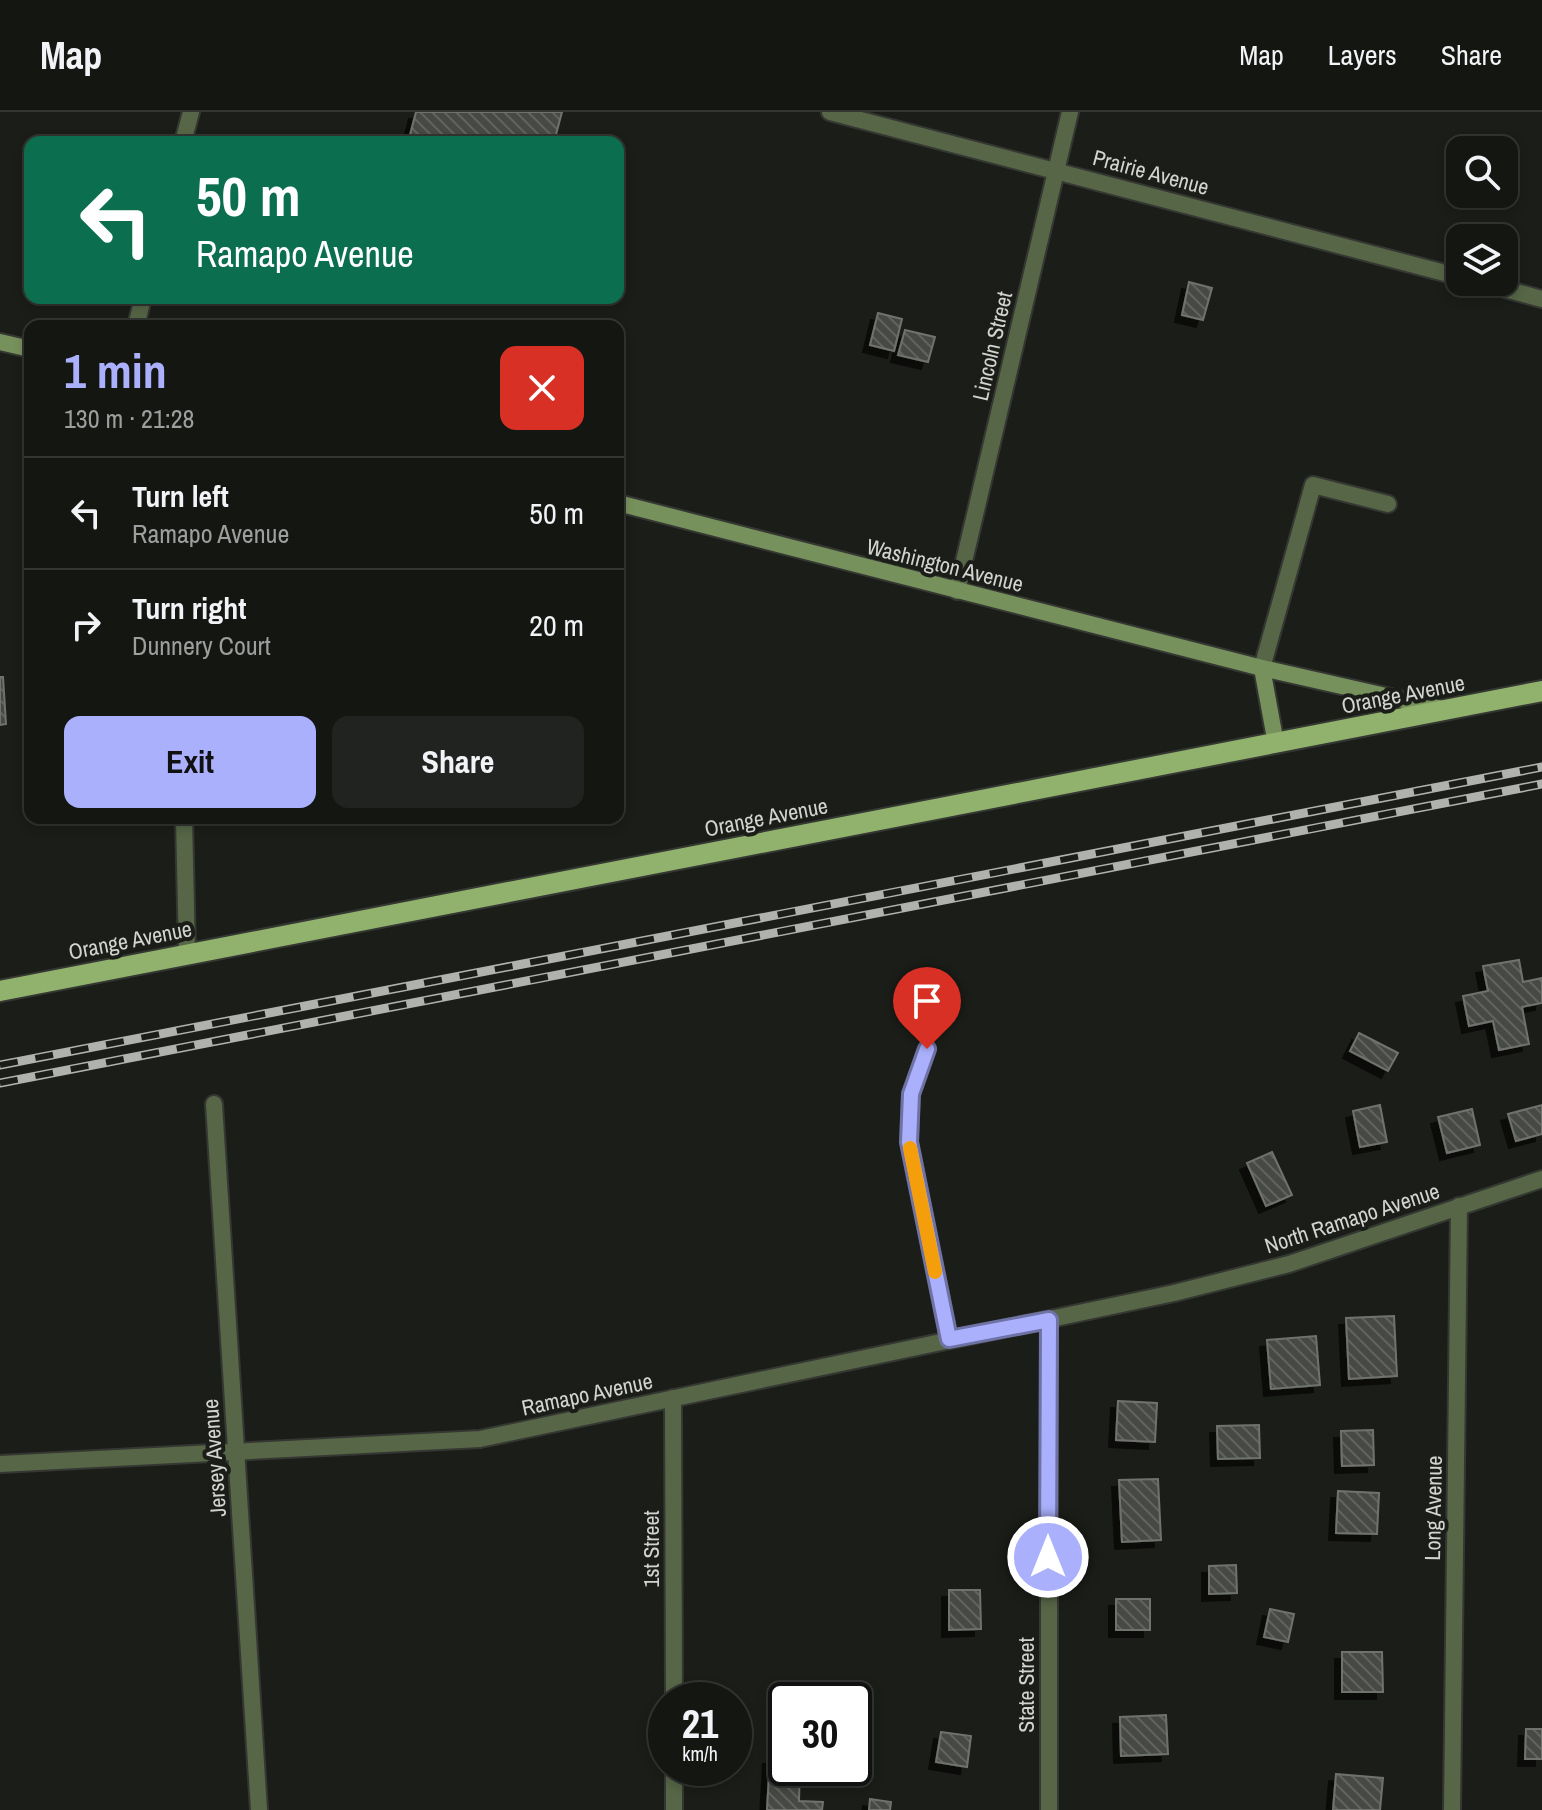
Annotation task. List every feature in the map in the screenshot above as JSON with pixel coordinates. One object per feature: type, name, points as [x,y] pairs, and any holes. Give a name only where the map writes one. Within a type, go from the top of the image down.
[{"type":"main road","name":"Orange Avenue","points":[[0,991],[1542,691]]},
{"type":"street","points":[[185,136],[191,112]]},
{"type":"street","name":"Prairie Avenue","points":[[830,112],[1446,273]]},
{"type":"street","name":"Lincoln Street","points":[[957,591],[1070,112]]},
{"type":"street","points":[[1518,293],[1542,299]]},
{"type":"street","points":[[0,342],[24,348]]},
{"type":"street","points":[[1276,744],[1262,668],[1313,485],[1388,504]]},
{"type":"street","name":"Washington Avenue","points":[[624,505],[1262,668],[1448,710]]},
{"type":"street","points":[[184,824],[187,953]]},
{"type":"street","points":[[927,1049],[911,1094],[909,1142],[949,1339]]},
{"type":"street","name":"Jersey Avenue","points":[[214,1104],[259,1810]]},
{"type":"street","name":"North Ramapo Avenue","points":[[1174,1293],[1289,1264],[1542,1179]]},
{"type":"street","name":"Long Avenue","points":[[1452,1810],[1459,1206]]},
{"type":"street","name":"Ramapo Avenue","points":[[0,1464],[480,1439],[1174,1293]]},
{"type":"street","name":"State Street","points":[[1049,1320],[1049,1810]]},
{"type":"street","name":"1st Street","points":[[673,1398],[674,1682]]},
{"type":"street","points":[[674,1786],[674,1810]]},
{"type":"building","points":[[416,112],[562,112],[556,136],[410,136]]},
{"type":"building","points":[[1189,282],[1212,288],[1203,320],[1182,315]]},
{"type":"building","points":[[878,313],[902,319],[894,351],[870,345]]},
{"type":"building","points":[[905,330],[935,337],[928,362],[898,355]]},
{"type":"building","points":[[0,677],[3,677],[6,724],[0,725]]},
{"type":"building","points":[[1519,960],[1523,982],[1542,978],[1542,1003],[1522,1007],[1529,1044],[1499,1050],[1493,1021],[1469,1026],[1463,996],[1488,991],[1483,966]]},
{"type":"building","points":[[1359,1033],[1398,1053],[1388,1071],[1350,1051]]},
{"type":"building","points":[[1380,1105],[1387,1142],[1360,1147],[1353,1111]]},
{"type":"building","points":[[1542,1105],[1542,1134],[1516,1141],[1508,1114]]},
{"type":"building","points":[[1472,1109],[1480,1145],[1447,1153],[1438,1117]]},
{"type":"building","points":[[1272,1152],[1292,1195],[1266,1206],[1247,1163]]},
{"type":"building","points":[[1394,1316],[1397,1376],[1349,1379],[1346,1318]]},
{"type":"building","points":[[1316,1336],[1320,1385],[1271,1389],[1267,1340]]},
{"type":"building","points":[[1118,1401],[1157,1403],[1155,1442],[1116,1440]]},
{"type":"building","points":[[1259,1425],[1260,1458],[1218,1459],[1217,1426]]},
{"type":"building","points":[[1373,1430],[1374,1465],[1342,1466],[1341,1431]]},
{"type":"building","points":[[1158,1479],[1161,1540],[1122,1542],[1119,1480]]},
{"type":"building","points":[[1338,1491],[1379,1493],[1377,1534],[1336,1533]]},
{"type":"building","points":[[1236,1565],[1237,1593],[1209,1594],[1209,1566]]},
{"type":"building","points":[[949,1590],[980,1590],[981,1629],[949,1630]]},
{"type":"building","points":[[1116,1599],[1150,1599],[1150,1630],[1116,1630]]},
{"type":"building","points":[[1270,1609],[1294,1614],[1288,1642],[1264,1637]]},
{"type":"building","points":[[1342,1652],[1382,1652],[1383,1692],[1342,1692]]},
{"type":"building","points":[[1166,1715],[1168,1754],[1121,1756],[1120,1717]]},
{"type":"building","points":[[1526,1729],[1542,1729],[1542,1759],[1525,1759]]},
{"type":"building","points":[[941,1732],[971,1736],[967,1767],[936,1762]]},
{"type":"building","points":[[1336,1774],[1383,1778],[1380,1810],[1333,1810]]},
{"type":"building","points":[[768,1786],[799,1786],[799,1801],[823,1802],[822,1810],[767,1810]]},
{"type":"building","points":[[870,1799],[891,1802],[890,1810],[869,1810]]},
{"type":"railway","points":[[0,1065],[1542,767]]},
{"type":"railway","points":[[0,1083],[1542,784]]},
{"type":"slow traffic","points":[[910,1148],[935,1272]]},
{"type":"route","points":[[927,1049],[911,1094],[909,1142],[949,1339],[1049,1320],[1048,1557]]}]
